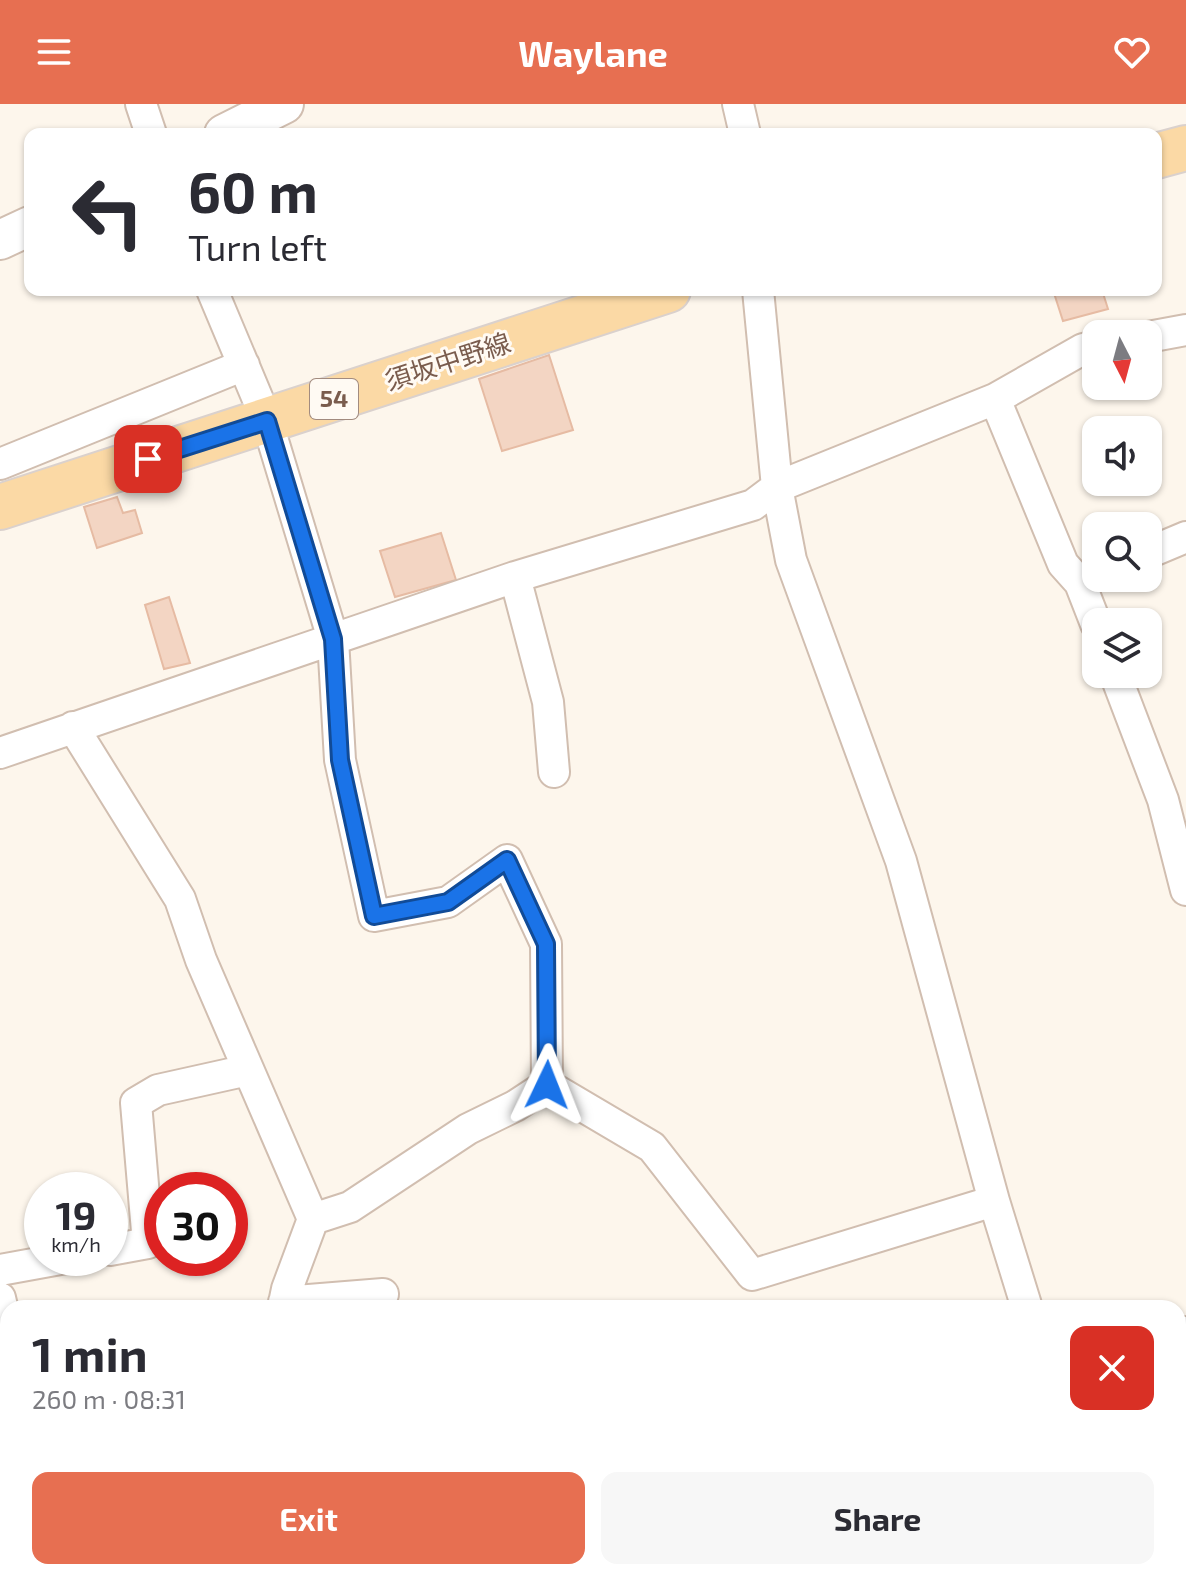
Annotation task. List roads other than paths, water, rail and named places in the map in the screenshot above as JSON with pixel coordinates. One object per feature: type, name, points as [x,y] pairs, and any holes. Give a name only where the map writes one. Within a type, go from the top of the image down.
[{"type":"main road","points":[[1162,154],[1186,148]]},
{"type":"main road","name":"須坂中野線","points":[[0,507],[650,296]]},
{"type":"street","points":[[141,104],[149,128]]},
{"type":"street","points":[[236,128],[284,104]]},
{"type":"street","points":[[738,104],[744,128]]},
{"type":"street","points":[[0,240],[24,229]]},
{"type":"street","points":[[215,296],[267,421],[333,639],[340,760],[374,916],[448,902],[507,860],[546,944],[547,1085]]},
{"type":"street","points":[[759,296],[777,487],[791,560],[901,861],[994,1201],[1025,1300]]},
{"type":"street","points":[[1162,334],[1186,330]]},
{"type":"street","points":[[0,753],[515,577],[753,505],[777,487],[995,399],[1082,350]]},
{"type":"street","points":[[0,464],[244,365]]},
{"type":"street","points":[[995,399],[1063,564],[1082,575]]},
{"type":"street","points":[[1162,547],[1186,537]]},
{"type":"street","points":[[515,577],[548,702],[554,772]]},
{"type":"street","points":[[1120,688],[1163,800],[1186,890]]},
{"type":"street","points":[[73,727],[180,899],[201,960],[313,1219],[285,1300]]},
{"type":"street","points":[[128,1247],[148,1243],[136,1103],[158,1090],[248,1070]]},
{"type":"street","points":[[547,1085],[652,1147],[752,1275],[994,1201]]},
{"type":"street","points":[[313,1219],[350,1207],[468,1129],[515,1106],[547,1085]]},
{"type":"street","points":[[0,1270],[24,1266]]},
{"type":"street","points":[[329,1300],[383,1294]]}]
